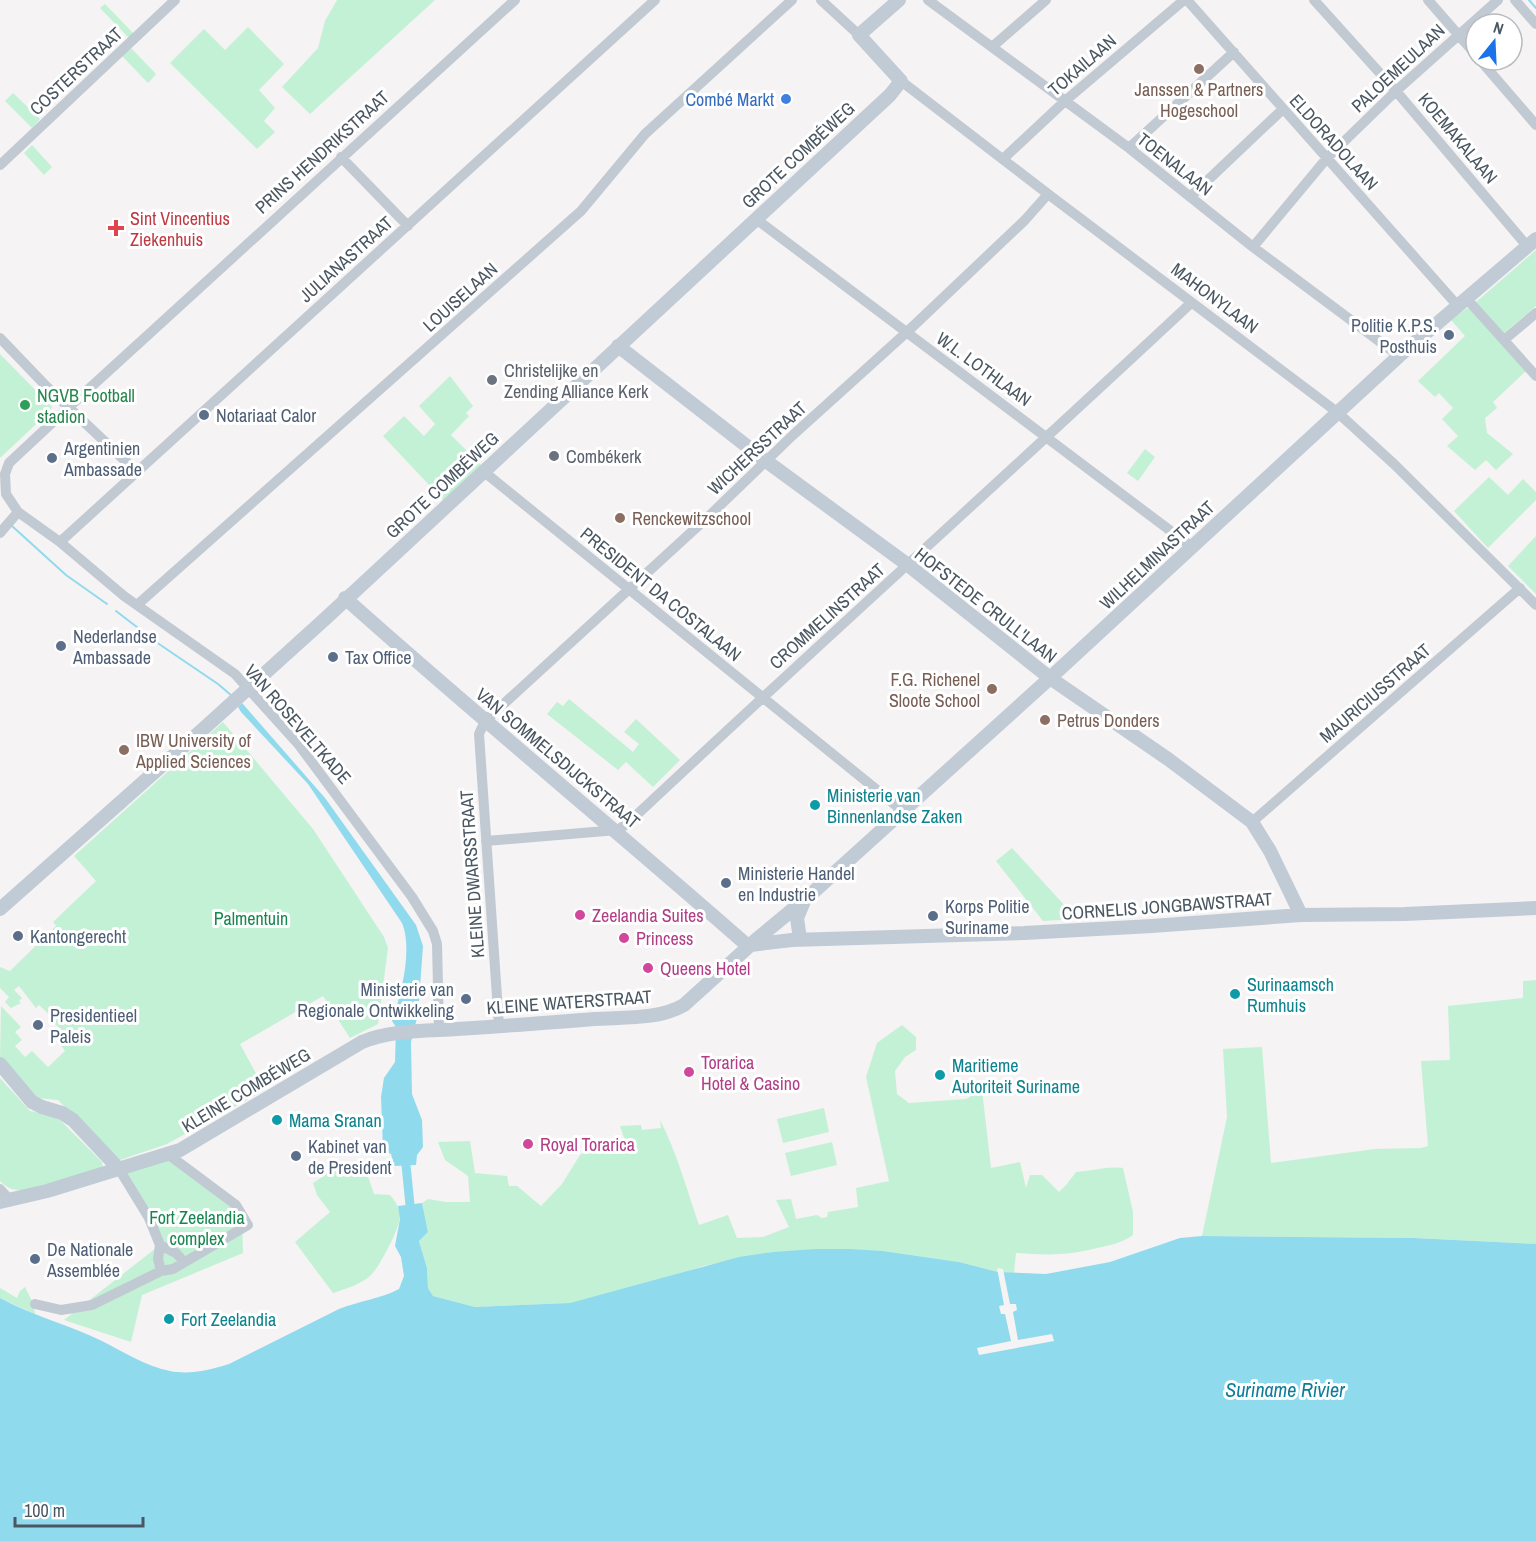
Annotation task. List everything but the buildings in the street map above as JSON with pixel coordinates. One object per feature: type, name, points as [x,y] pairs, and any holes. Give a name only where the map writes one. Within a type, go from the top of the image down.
[{"type":"street","name":"COSTERSTRAAT","points":[[0,165],[176,0]]},
{"type":"street","name":"PRINS HENDRIKSTRAAT","points":[[4,483],[9,463],[515,0]]},
{"type":"street","name":"JULIANASTRAAT","points":[[60,542],[655,0]]},
{"type":"street","name":"LOUISELAAN","points":[[137,605],[581,211],[645,134],[792,0]]},
{"type":"street","points":[[821,0],[859,35],[899,0]]},
{"type":"street","name":"TOENALAAN","points":[[928,0],[1129,148],[1253,247],[1399,356]]},
{"type":"street","points":[[992,47],[1046,0]]},
{"type":"street","name":"KOEMAKALAAN","points":[[1314,0],[1532,243]]},
{"type":"street","points":[[1428,0],[1464,41]]},
{"type":"street","name":"PALOEMEULAAN","points":[[1253,247],[1327,158],[1396,91],[1498,0]]},
{"type":"street","points":[[1515,0],[1536,24]]},
{"type":"street","name":"ELDORADOLAAN","points":[[1190,1],[1327,158],[1461,301],[1504,340],[1536,376]]},
{"type":"street","name":"TOKAILAAN","points":[[1004,159],[1065,101],[1190,1]]},
{"type":"street","name":"MAHONYLAAN","points":[[859,35],[901,81],[1337,412],[1394,464],[1536,605]]},
{"type":"street","points":[[1129,148],[1234,52]]},
{"type":"street","points":[[1490,72],[1536,125]]},
{"type":"street","name":"GROTE COMBÉWEG","points":[[0,909],[225,710],[890,95],[901,81]]},
{"type":"street","points":[[1190,197],[1283,109]]},
{"type":"street","points":[[341,157],[408,226]]},
{"type":"street","name":"WICHERSSTRAAT","points":[[485,721],[907,332],[1048,194]]},
{"type":"street","name":"W.L. LOTHLAAN","points":[[756,219],[1192,547]]},
{"type":"street","name":"WILHELMINASTRAAT","points":[[799,908],[1337,412],[1461,301],[1532,243]]},
{"type":"street","name":"CROMMELINSTRAAT","points":[[617,830],[627,825],[1191,303]]},
{"type":"street","points":[[1504,340],[1536,313]]},
{"type":"street","points":[[0,338],[137,472]]},
{"type":"street","name":"HOFSTEDE CRULL'LAAN","points":[[618,346],[766,461],[908,565],[1050,678],[1168,759],[1252,822],[1276,861],[1301,915]]},
{"type":"street","name":"PRESIDENT DA COSTALAAN","points":[[483,471],[903,811]]},
{"type":"street","name":"VAN ROSEVELTKADE","points":[[4,483],[6,494],[16,514],[60,542],[137,605],[235,674],[245,690],[299,745],[412,897],[433,931],[437,944],[439,1030]]},
{"type":"street","points":[[1,532],[16,514]]},
{"type":"street","name":"MAURICIUSSTRAAT","points":[[1252,822],[1520,588]]},
{"type":"street","name":"VAN SOMMELSDIJCKSTRAAT","points":[[345,598],[485,721],[617,830],[748,946]]},
{"type":"street","name":"KLEINE DWARSSTRAAT","points":[[485,721],[479,735],[498,1026]]},
{"type":"street","points":[[486,841],[617,830]]},
{"type":"street","points":[[799,908],[808,930],[823,939]]},
{"type":"street","points":[[748,946],[796,939],[792,920],[799,908]]},
{"type":"street","name":"KLEINE WATERSTRAAT","points":[[388,1035],[634,1017],[674,1011],[684,1005],[748,946],[799,908]]},
{"type":"street","name":"CORNELIS JONGBAWSTRAAT","points":[[796,939],[1087,930],[1301,915],[1415,914],[1536,908]]},
{"type":"street","name":"KLEINE COMBÉWEG","points":[[5,1201],[169,1155],[220,1128],[362,1042],[388,1035]]},
{"type":"street","points":[[0,1064],[32,1102],[62,1113],[73,1120],[119,1169],[149,1218],[160,1245],[158,1259],[161,1271]]},
{"type":"street","points":[[35,1304],[61,1310],[92,1305],[161,1271],[173,1269],[248,1225],[236,1205],[169,1155]]},
{"type":"street","points":[[0,1190],[5,1201]]},
{"type":"street","points":[[160,1245],[176,1253],[184,1262]]},
{"type":"green space","points":[[337,0],[435,0],[310,114],[282,87],[318,48],[325,21]]},
{"type":"green space","points":[[105,4],[134,34],[129,38],[100,8]]},
{"type":"green space","points":[[248,27],[284,64],[259,90],[275,108],[264,121],[275,132],[257,149],[170,63],[204,29],[225,50]]},
{"type":"green space","points":[[131,48],[156,74],[148,83],[122,56]]},
{"type":"green space","points":[[13,93],[40,119],[32,128],[5,101]]},
{"type":"green space","points":[[32,145],[52,167],[44,175],[24,153]]},
{"type":"green space","points":[[1536,250],[1536,306],[1503,334],[1476,302]]},
{"type":"green space","points":[[1467,308],[1472,310],[1526,371],[1493,402],[1497,408],[1485,418],[1487,433],[1513,454],[1496,470],[1486,460],[1475,470],[1447,446],[1458,436],[1442,419],[1453,408],[1439,393],[1435,397],[1418,381],[1465,336],[1451,320]]},
{"type":"green space","name":"NGVB Football stadion","points":[[0,354],[52,407],[0,458]]},
{"type":"green space","points":[[450,376],[473,406],[466,413],[469,416],[451,435],[483,467],[445,502],[383,436],[404,416],[424,436],[435,424],[419,406]]},
{"type":"green space","points":[[1145,449],[1155,457],[1138,481],[1127,473]]},
{"type":"green space","points":[[1489,477],[1508,495],[1523,479],[1536,492],[1536,500],[1488,548],[1454,511]]},
{"type":"green space","points":[[1536,536],[1536,594],[1508,566]]},
{"type":"green space","points":[[569,699],[633,752],[639,744],[624,732],[636,719],[680,760],[653,787],[626,762],[618,770],[547,714],[557,702],[563,706]]},
{"type":"green space","name":"Palmentuin","points":[[223,722],[313,829],[384,937],[388,948],[378,1024],[350,1038],[323,996],[240,1044],[265,1090],[167,1144],[117,1161],[58,1100],[37,1098],[0,1059],[1,1006],[21,1027],[15,1032],[22,1040],[15,1046],[25,1057],[32,1051],[48,1067],[65,1051],[60,1044],[66,1038],[66,1034],[39,1005],[36,1008],[19,986],[14,990],[22,998],[19,1001],[21,1003],[11,1008],[5,1002],[9,997],[0,988],[0,967],[10,971],[56,926],[53,922],[96,881],[74,856]]},
{"type":"green space","points":[[1012,848],[1077,919],[1043,921],[996,861]]},
{"type":"green space","points":[[1536,980],[1536,1244],[1414,1238],[1202,1236],[1227,1117],[1223,1049],[1262,1047],[1271,1163],[1375,1149],[1421,1148],[1428,1146],[1421,1061],[1450,1060],[1448,1006],[1523,998],[1523,981]]},
{"type":"green space","points":[[902,1025],[916,1037],[916,1050],[905,1057],[895,1071],[897,1094],[909,1103],[966,1099],[982,1090],[991,1168],[1020,1162],[1026,1188],[1030,1175],[1042,1175],[1059,1192],[1076,1172],[1123,1168],[1133,1212],[1133,1235],[1125,1240],[1086,1251],[1066,1254],[1016,1253],[1014,1273],[883,1251],[773,1252],[703,1266],[669,1278],[570,1303],[475,1307],[433,1296],[428,1288],[427,1268],[419,1241],[428,1232],[422,1203],[428,1199],[470,1202],[468,1176],[445,1160],[438,1142],[470,1141],[475,1173],[507,1176],[509,1186],[517,1186],[541,1206],[562,1184],[580,1155],[593,1147],[626,1144],[620,1126],[641,1125],[642,1130],[661,1128],[660,1120],[677,1158],[699,1225],[728,1215],[737,1238],[763,1237],[789,1227],[776,1200],[791,1199],[796,1219],[817,1215],[822,1218],[827,1217],[828,1212],[858,1207],[856,1188],[889,1181],[866,1077],[877,1043]]},
{"type":"green space","points":[[0,1078],[30,1111],[51,1115],[61,1121],[102,1162],[103,1168],[24,1190],[8,1187],[0,1181]]},
{"type":"green space","points":[[824,1108],[829,1132],[783,1143],[777,1119]]},
{"type":"green space","points":[[832,1142],[837,1165],[791,1176],[785,1153]]},
{"type":"green space","name":"Fort Zeelandia complex","points":[[169,1155],[242,1217],[243,1253],[142,1295],[131,1342],[64,1320],[160,1245],[119,1169]]},
{"type":"green space","points":[[346,1162],[364,1165],[374,1194],[390,1195],[397,1205],[400,1216],[389,1247],[371,1275],[358,1284],[333,1293],[295,1242],[330,1212],[317,1195],[313,1183]]},
{"type":"green space","points":[[25,1287],[33,1303],[35,1314],[0,1298],[0,1288],[17,1298]]},
{"type":"water","points":[[242,703],[325,798],[416,925],[423,946],[418,1014],[411,1042],[412,1094],[422,1120],[423,1147],[417,1155],[416,1165],[394,1166],[391,1154],[383,1150],[381,1097],[384,1078],[395,1062],[396,1027],[392,1021],[402,985],[406,959],[402,923],[308,784],[241,712],[238,707]]},
{"type":"water","name":"Suriname Rivier","points":[[422,1203],[428,1232],[419,1241],[427,1268],[428,1288],[433,1296],[475,1307],[570,1303],[739,1257],[816,1249],[883,1251],[959,1262],[998,1272],[1046,1274],[1110,1262],[1180,1238],[1202,1236],[1414,1238],[1536,1244],[1536,1541],[0,1541],[0,1298],[89,1335],[152,1366],[177,1372],[207,1370],[229,1364],[339,1309],[399,1289],[404,1276],[401,1257],[395,1246],[400,1219],[398,1206]]},
{"type":"pier","points":[[997,1268],[1003,1269],[1010,1304],[1016,1304],[1017,1310],[1013,1312],[1018,1340],[1052,1334],[1054,1341],[979,1355],[977,1348],[1011,1341],[1005,1314],[1001,1314],[999,1306],[1004,1305]]},
{"type":"waterway","points":[[1529,0],[1536,8]]},
{"type":"waterway","points":[[12,526],[66,575],[107,604]]},
{"type":"waterway","points":[[116,611],[232,696]]},
{"type":"waterway","points":[[406,1165],[410,1205]]},
{"type":"place","name":"Janssen & Partners Hogeschool","points":[[1199,69]]},
{"type":"place","name":"Combé Markt","points":[[786,99]]},
{"type":"place","name":"Sint Vincentius Ziekenhuis","points":[[116,228]]},
{"type":"place","name":"Politie K.P.S. Posthuis","points":[[1449,335]]},
{"type":"place","name":"Christelijke en Zending Alliance Kerk","points":[[492,380]]},
{"type":"place","name":"NGVB Football stadion","points":[[25,405]]},
{"type":"place","name":"Notariaat Calor","points":[[204,415]]},
{"type":"place","name":"Combékerk","points":[[554,456]]},
{"type":"place","name":"Argentinien Ambassade","points":[[52,458]]},
{"type":"place","name":"Renckewitzschool","points":[[620,518]]},
{"type":"place","name":"Nederlandse Ambassade","points":[[61,646]]},
{"type":"place","name":"Tax Office","points":[[333,657]]},
{"type":"place","name":"F.G. Richenel Sloote School","points":[[992,689]]},
{"type":"place","name":"Petrus Donders","points":[[1045,720]]},
{"type":"place","name":"IBW University of Applied Sciences","points":[[124,750]]},
{"type":"place","name":"Ministerie van Binnenlandse Zaken","points":[[815,805]]},
{"type":"place","name":"Ministerie Handel en Industrie","points":[[726,883]]},
{"type":"place","name":"Zeelandia Suites","points":[[580,915]]},
{"type":"place","name":"Korps Politie Suriname","points":[[933,916]]},
{"type":"place","name":"Kantongerecht","points":[[18,936]]},
{"type":"place","name":"Princess","points":[[624,938]]},
{"type":"place","name":"Queens Hotel","points":[[648,968]]},
{"type":"place","name":"Surinaamsch Rumhuis","points":[[1235,994]]},
{"type":"place","name":"Ministerie van Regionale Ontwikkeling","points":[[466,999]]},
{"type":"place","name":"Presidentieel Paleis","points":[[38,1025]]},
{"type":"place","name":"Torarica Hotel & Casino","points":[[689,1072]]},
{"type":"place","name":"Maritieme Autoriteit Suriname","points":[[940,1075]]},
{"type":"place","name":"Mama Sranan","points":[[277,1120]]},
{"type":"place","name":"Royal Torarica","points":[[528,1144]]},
{"type":"place","name":"Kabinet van de President","points":[[296,1156]]},
{"type":"place","name":"De Nationale Assemblée","points":[[35,1259]]},
{"type":"place","name":"Fort Zeelandia","points":[[169,1319]]}]
